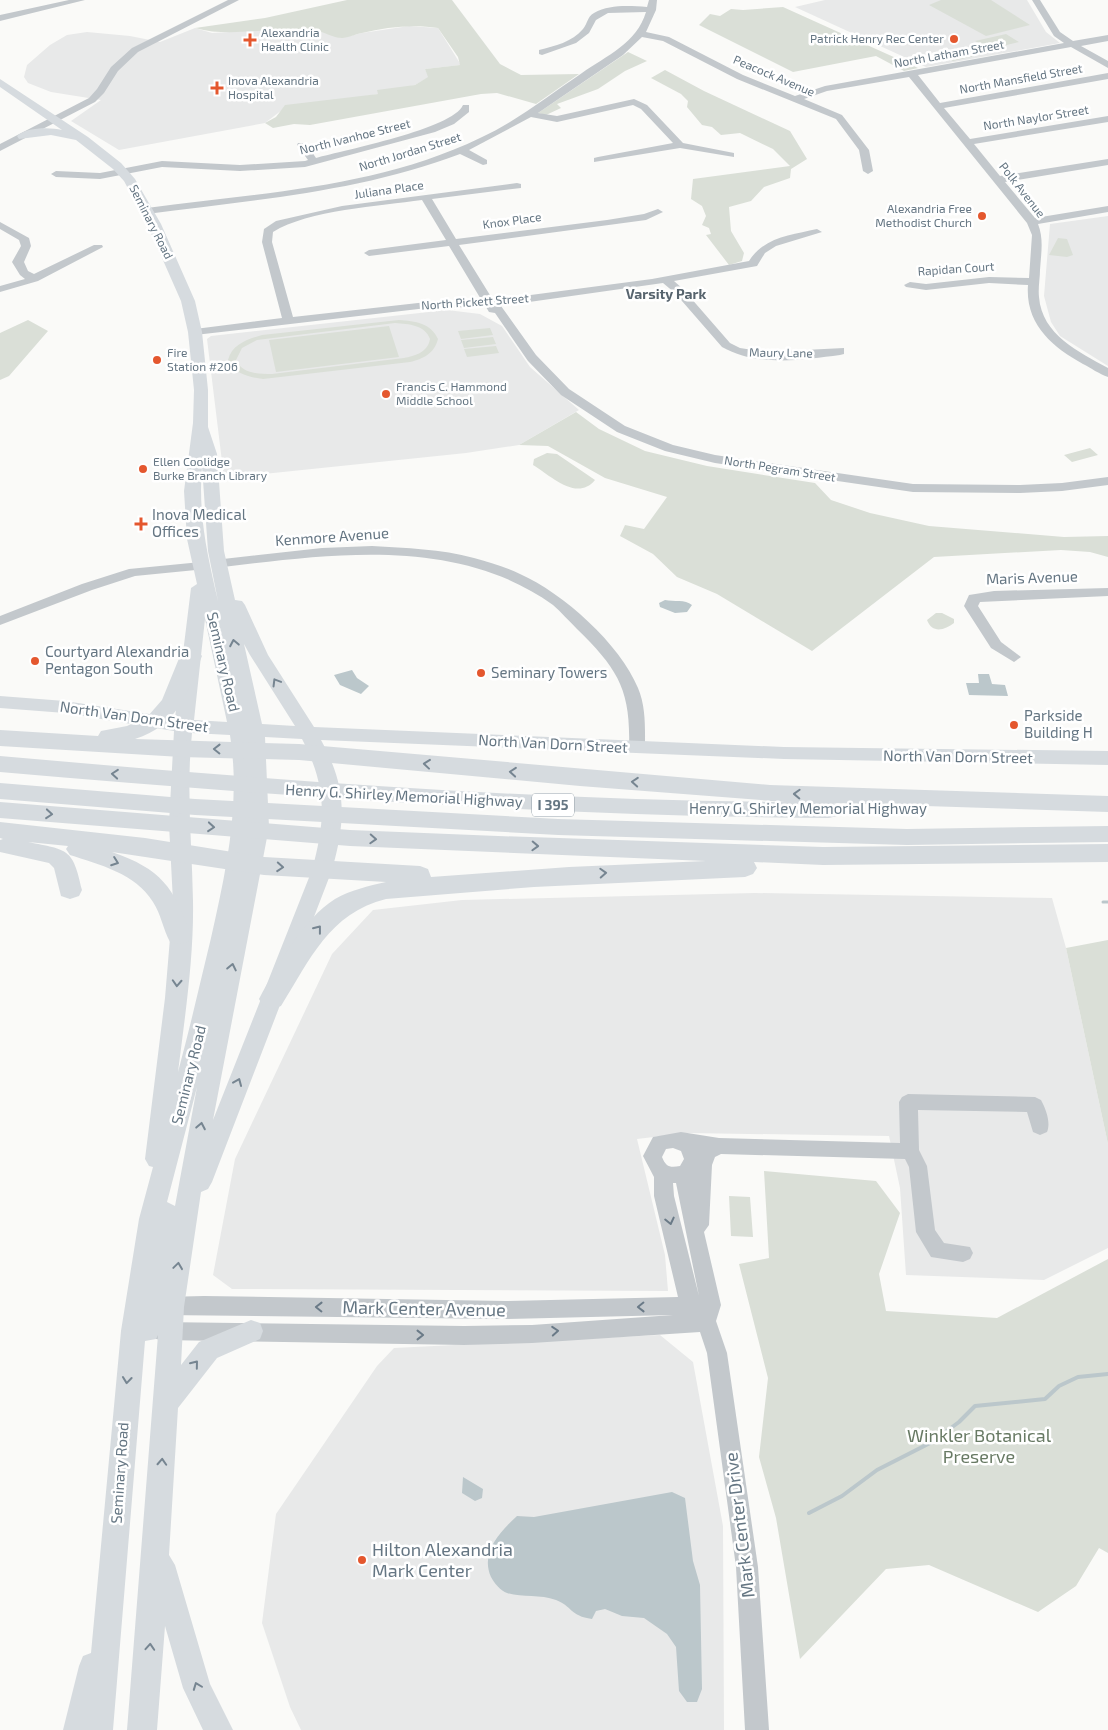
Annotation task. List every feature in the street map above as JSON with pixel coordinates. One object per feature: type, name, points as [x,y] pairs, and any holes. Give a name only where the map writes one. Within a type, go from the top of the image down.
[{"type":"highway","points":[[0,738],[131,734],[176,712],[191,656]]},
{"type":"highway","points":[[0,738],[181,752],[270,750],[320,757],[770,793],[1108,806]]},
{"type":"highway","points":[[136,793],[158,786],[181,752]]},
{"type":"highway","name":"Henry G. Shirley Memorial Highway","points":[[0,764],[267,788],[580,806],[780,810],[1108,806]]},
{"type":"highway","points":[[0,779],[136,793],[153,797],[162,802],[180,839]]},
{"type":"highway","points":[[0,790],[194,807],[558,827],[907,837],[1108,834]]},
{"type":"highway","points":[[251,801],[439,812],[774,824],[949,826],[1108,824]]},
{"type":"highway","points":[[0,810],[332,837],[498,845],[823,856],[1108,854]]},
{"type":"highway","points":[[0,830],[180,839],[264,866],[323,864],[416,875],[554,876],[1108,854]]},
{"type":"highway","points":[[0,835],[77,848],[136,871],[150,880],[163,896],[170,907],[179,935]]},
{"type":"highway","points":[[0,845],[56,856],[65,866],[70,890]]},
{"type":"highway","points":[[272,999],[319,928],[341,907],[352,901],[380,892],[396,890],[554,876]]},
{"type":"main road","name":"Seminary Road","points":[[0,82],[89,144],[123,172],[135,188],[147,211],[183,288],[195,332],[200,384],[202,454],[220,560],[241,708]]},
{"type":"main road","points":[[23,136],[46,131],[58,132],[89,144]]},
{"type":"main road","name":"Seminary Road","points":[[142,1730],[166,1403],[156,1316],[151,1219],[241,883],[257,845],[251,801],[257,745],[241,708],[194,539],[192,491],[202,454]]},
{"type":"main road","points":[[184,1226],[224,1114],[272,999],[323,864],[334,811],[332,790],[320,757],[302,722],[251,642],[237,610],[220,560]]},
{"type":"main road","points":[[191,656],[199,606],[201,566]]},
{"type":"main road","name":"North Van Dorn Street","points":[[0,702],[65,707],[143,721],[199,728],[637,748],[950,757],[1108,758]]},
{"type":"main road","points":[[151,1219],[176,998],[179,935],[183,902],[180,839],[181,752],[176,712]]},
{"type":"main road","name":"Seminary Road","points":[[98,1730],[114,1572],[127,1384],[156,1316],[184,1226],[241,883]]},
{"type":"main road","points":[[156,1316],[171,1181],[193,1080],[201,1028]]},
{"type":"main road","points":[[166,1403],[208,1350],[251,1331]]},
{"type":"main road","points":[[156,1549],[197,1688],[218,1730]]},
{"type":"main road","points":[[78,1730],[82,1722],[114,1572]]},
{"type":"street","points":[[0,18],[81,0]]},
{"type":"street","points":[[0,148],[56,120],[95,97],[114,69],[135,50],[234,0]]},
{"type":"street","points":[[1036,0],[1057,34],[1108,65]]},
{"type":"street","points":[[542,52],[559,48],[586,32],[591,27],[592,19],[599,14],[653,5]]},
{"type":"street","name":"North Jordan Street","points":[[147,211],[343,184],[383,175],[461,150],[486,139],[528,114],[629,45],[649,23],[653,5]]},
{"type":"street","name":"Peacock Avenue","points":[[641,34],[669,40],[740,77],[842,119],[864,150],[868,171]]},
{"type":"street","name":"North Latham Street","points":[[796,99],[825,89],[1108,38]]},
{"type":"street","name":"Polk Avenue","points":[[911,73],[1032,222],[1037,235],[1034,307],[1044,328],[1067,350],[1108,373]]},
{"type":"street","name":"North Mansfield Street","points":[[938,106],[1108,76]]},
{"type":"street","points":[[528,114],[557,119],[626,102],[639,103],[680,145]]},
{"type":"street","name":"North Ivanhoe Street","points":[[56,174],[100,176],[162,164],[253,168],[314,162],[432,130],[457,119],[466,110],[466,107]]},
{"type":"street","name":"North Naylor Street","points":[[967,142],[1108,118]]},
{"type":"street","points":[[302,145],[314,162]]},
{"type":"street","points":[[598,160],[680,145],[730,155]]},
{"type":"street","points":[[461,150],[483,162]]},
{"type":"street","points":[[997,180],[1108,162]]},
{"type":"street","name":"Juliana Place","points":[[288,321],[268,242],[268,229],[274,224],[295,218],[393,201],[517,186]]},
{"type":"street","name":"North Pegram Street","points":[[426,198],[489,304],[495,313],[504,318],[532,358],[565,392],[621,429],[669,448],[711,458],[913,488],[1028,488],[1108,481]]},
{"type":"street","points":[[1032,222],[1108,208]]},
{"type":"street","name":"Knox Place","points":[[370,253],[646,217],[658,212]]},
{"type":"street","points":[[0,225],[24,238],[26,246],[18,262],[24,273],[34,279]]},
{"type":"street","name":"North Pickett Street","points":[[195,332],[427,306],[489,304],[753,264],[761,251],[772,244],[817,232]]},
{"type":"street","points":[[0,290],[34,279],[98,247]]},
{"type":"street","name":"Maury Lane","points":[[664,278],[679,291],[726,345],[736,351],[790,356],[840,351]]},
{"type":"street","name":"Rapidan Court","points":[[910,285],[926,287],[989,280],[1034,282]]},
{"type":"street","name":"Kenmore Avenue","points":[[220,560],[383,549],[450,557],[510,576],[548,596],[574,615],[622,669],[635,696],[637,748]]},
{"type":"street","points":[[0,621],[87,586],[134,572],[201,566]]},
{"type":"street","name":"Maris Avenue","points":[[1014,657],[996,645],[971,606],[974,598],[984,595],[1108,592]]},
{"type":"street","points":[[963,1253],[938,1251],[926,1232],[918,1166],[910,1151],[908,1102],[1035,1106],[1040,1127]]},
{"type":"street","points":[[690,1306],[664,1196],[663,1174],[652,1161],[653,1151],[665,1141],[707,1142],[720,1146],[910,1151]]},
{"type":"street","points":[[663,1174],[675,1176],[686,1173],[693,1165],[694,1155],[688,1146],[677,1141]]},
{"type":"street","name":"Mark Center Drive","points":[[696,1237],[700,1214],[703,1165],[707,1152],[720,1146]]},
{"type":"street","name":"Mark Center Drive","points":[[686,1173],[685,1189],[696,1237],[717,1353],[747,1567],[757,1730]]},
{"type":"street","name":"Mark Center Avenue","points":[[156,1316],[204,1305],[505,1310],[690,1306]]},
{"type":"street","name":"Mark Center Drive","points":[[690,1306],[709,1314]]},
{"type":"street","name":"Mark Center Avenue","points":[[156,1316],[251,1331],[371,1335],[510,1335],[658,1324],[709,1314]]},
{"type":"shaded area","points":[[825,0],[1027,0],[1046,32],[1060,43],[926,67],[795,7]]},
{"type":"shaded area","name":"Inova Alexandria Hospital","points":[[409,26],[438,28],[461,65],[425,69],[429,77],[415,85],[378,94],[282,110],[265,123],[119,150],[71,121],[101,100],[51,92],[28,83],[24,77],[27,65],[50,45],[67,35],[87,32],[130,36],[160,42],[195,28],[212,33],[297,28],[323,31],[341,38]]},
{"type":"shaded area","points":[[1108,216],[1108,366],[1060,336],[1051,322],[1044,296],[1050,224]]},
{"type":"shaded area","name":"Francis C. Hammond Middle School","points":[[447,310],[480,314],[502,326],[530,367],[579,410],[519,445],[466,453],[224,478],[207,339],[211,336]]},
{"type":"shaded area","points":[[665,600],[683,601],[692,605],[687,612],[675,613],[660,607],[659,603]]},
{"type":"shaded area","points":[[352,670],[357,678],[369,686],[361,694],[340,685],[334,675]]},
{"type":"shaded area","points":[[978,674],[989,674],[992,684],[1005,685],[1008,696],[969,695],[966,683],[979,683]]},
{"type":"shaded area","points":[[755,893],[1052,898],[1066,948],[1108,1144],[1108,1248],[1044,1280],[906,1275],[900,1188],[889,1136],[687,1133],[637,1139],[665,1255],[668,1291],[232,1289],[213,1275],[235,1159],[332,954],[373,910],[462,900]]},
{"type":"shaded area","points":[[660,1335],[693,1362],[723,1526],[724,1730],[301,1730],[290,1707],[262,1623],[276,1514],[377,1366],[394,1348]]},
{"type":"shaded area","points":[[463,1477],[483,1489],[482,1498],[475,1501],[462,1493]]},
{"type":"shaded area","points":[[672,1492],[685,1498],[693,1561],[700,1585],[702,1689],[697,1702],[687,1702],[679,1691],[676,1647],[667,1634],[644,1618],[622,1616],[605,1609],[596,1611],[592,1619],[585,1618],[556,1600],[507,1593],[494,1582],[488,1568],[488,1559],[494,1543],[517,1516],[534,1517]]},
{"type":"green space","points":[[347,0],[452,0],[500,64],[521,75],[579,74],[536,104],[497,93],[481,94],[310,125],[294,124],[273,128],[265,123],[276,117],[285,105],[378,94],[377,90],[415,85],[428,77],[425,69],[460,65],[458,57],[438,28],[429,27],[390,28],[343,38],[318,31],[299,29],[224,32],[195,28],[265,18]]},
{"type":"green space","points":[[941,0],[991,0],[1030,25],[986,36],[929,5]]},
{"type":"green space","points":[[783,7],[918,68],[904,71],[876,56],[793,72],[699,25],[710,14],[720,16],[731,9]]},
{"type":"green space","points":[[1006,34],[1019,42],[990,49],[975,41]]},
{"type":"green space","points":[[973,47],[983,54],[953,61],[942,55]]},
{"type":"green space","points":[[628,52],[647,61],[625,71],[598,89],[557,104],[561,108],[546,115],[538,113]]},
{"type":"green space","points":[[665,70],[704,91],[790,131],[807,159],[791,169],[790,178],[764,187],[751,201],[729,207],[731,231],[744,253],[742,261],[729,265],[706,235],[711,234],[709,228],[702,225],[706,216],[702,206],[691,199],[693,179],[790,166],[773,149],[740,133],[721,135],[712,127],[702,125],[687,107],[688,101],[681,94],[651,78]]},
{"type":"green space","points":[[1058,238],[1067,239],[1073,255],[1067,257],[1049,255]]},
{"type":"green space","points":[[28,320],[48,331],[9,376],[0,380],[0,333]]},
{"type":"green space","points":[[399,320],[417,322],[427,326],[438,339],[431,352],[410,362],[263,379],[238,372],[228,360],[230,354],[246,340],[262,335]],"holes":[[[395,323],[420,328],[428,334],[430,339],[427,347],[417,355],[404,358],[272,374],[247,371],[236,360],[242,348],[257,340]]]},
{"type":"green space","points":[[389,326],[399,357],[276,372],[269,340]]},
{"type":"green space","points":[[490,328],[493,335],[461,339],[458,331]]},
{"type":"green space","points":[[493,337],[496,344],[464,348],[461,340]]},
{"type":"green space","points":[[496,346],[499,353],[467,357],[464,349]]},
{"type":"green space","points":[[576,412],[599,429],[645,451],[707,466],[815,483],[831,500],[870,513],[929,526],[1064,537],[1108,536],[1108,557],[1090,552],[1061,550],[934,557],[812,651],[717,594],[677,577],[653,554],[620,536],[625,525],[644,529],[667,497],[605,478],[548,446],[519,445]]},
{"type":"green space","points":[[1090,448],[1098,455],[1072,462],[1064,455]]},
{"type":"green space","points":[[547,453],[557,454],[595,480],[588,486],[580,488],[564,485],[533,465],[534,459]]},
{"type":"green space","points":[[936,613],[942,613],[954,619],[954,623],[943,629],[935,629],[927,620]]},
{"type":"green space","points":[[1108,940],[1108,1144],[1066,948]]},
{"type":"green space","name":"Winkler Botanical Preserve","points":[[764,1171],[876,1181],[900,1213],[879,1274],[886,1311],[997,1318],[1108,1259],[1108,1553],[1099,1548],[1076,1586],[1038,1612],[929,1565],[886,1569],[800,1659],[776,1518],[759,1457],[768,1378],[739,1264],[769,1258]]},
{"type":"green space","points":[[729,1196],[750,1197],[753,1237],[731,1236]]},
{"type":"waterway","points":[[1103,902],[1108,902]]},
{"type":"waterway","points":[[809,1513],[842,1496],[877,1470],[932,1442],[959,1422],[975,1406],[1045,1399],[1059,1386],[1078,1377],[1108,1374]]},
{"type":"place","name":"Patrick Henry Rec Center","points":[[954,39]]},
{"type":"place","name":"Alexandria Health Clinic","points":[[250,40]]},
{"type":"place","name":"Inova Alexandria Hospital","points":[[217,88]]},
{"type":"place","name":"Alexandria Free Methodist Church","points":[[982,216]]},
{"type":"place","name":"Fire Station #206","points":[[157,360]]},
{"type":"place","name":"Francis C. Hammond Middle School","points":[[386,394]]},
{"type":"place","name":"Ellen Coolidge Burke Branch Library","points":[[143,469]]},
{"type":"place","name":"Inova Medical Offices","points":[[141,524]]},
{"type":"place","name":"Courtyard Alexandria Pentagon South","points":[[35,661]]},
{"type":"place","name":"Seminary Towers","points":[[481,673]]},
{"type":"place","name":"Parkside Building H","points":[[1014,725]]},
{"type":"place","name":"Hilton Alexandria Mark Center","points":[[362,1560]]},
{"type":"district","name":"Varsity Park","points":[[666,294]]}]
